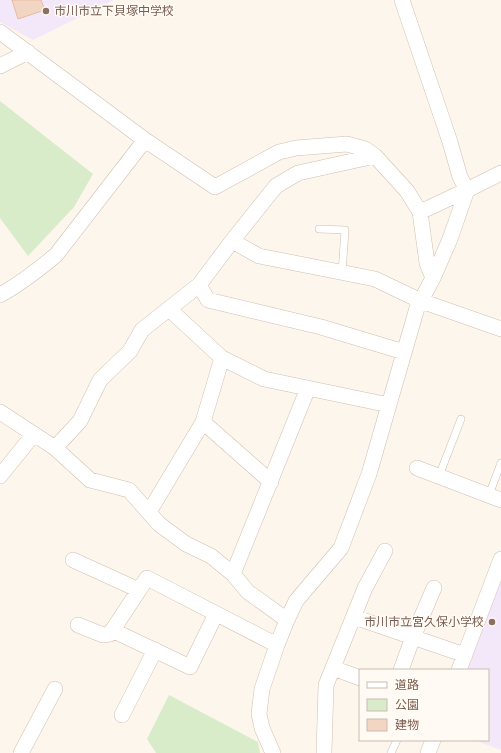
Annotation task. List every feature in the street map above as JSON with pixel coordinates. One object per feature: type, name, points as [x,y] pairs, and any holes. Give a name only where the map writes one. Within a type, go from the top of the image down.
[{"type":"street","points":[[273,753],[262,728],[259,714],[262,689],[277,645],[296,600],[341,548],[369,474],[417,308],[433,278],[450,239],[467,190],[460,177],[450,142],[402,0]]},
{"type":"street","points":[[0,32],[145,140],[215,187],[279,152],[296,148],[347,144],[365,149],[375,156],[407,191],[420,212],[427,263],[433,278]]},
{"type":"street","points":[[0,66],[28,52]]},
{"type":"street","points":[[0,295],[14,287],[56,255],[145,140]]},
{"type":"street","points":[[55,448],[80,421],[100,380],[130,351],[142,330],[199,285],[276,186],[298,173],[375,156]]},
{"type":"street","points":[[420,212],[501,173]]},
{"type":"street","points":[[232,241],[259,256],[375,279],[421,301],[501,329]]},
{"type":"street","points":[[199,285],[208,300],[321,327],[404,352]]},
{"type":"street","points":[[169,309],[222,358],[264,379],[389,405]]},
{"type":"street","points":[[149,512],[203,422],[222,358]]},
{"type":"street","points":[[233,574],[308,388]]},
{"type":"street","points":[[0,412],[55,448],[90,480],[129,490],[158,524],[186,544],[211,556],[233,574],[248,592],[287,620]]},
{"type":"street","points":[[203,422],[271,482]]},
{"type":"street","points":[[0,476],[34,434]]},
{"type":"street","points":[[417,468],[495,497]]},
{"type":"street","points":[[324,753],[326,685],[366,588],[385,551]]},
{"type":"street","points":[[459,669],[501,559]]},
{"type":"street","points":[[73,560],[139,590]]},
{"type":"street","points":[[78,625],[103,635],[110,634],[147,578],[277,645]]},
{"type":"street","points":[[401,669],[434,588]]},
{"type":"street","points":[[112,630],[190,667],[216,614]]},
{"type":"street","points":[[354,617],[465,655]]},
{"type":"street","points":[[122,715],[155,650]]},
{"type":"street","points":[[333,668],[359,678]]},
{"type":"street","points":[[21,753],[55,689]]},
{"type":"street","points":[[428,753],[433,741]]},
{"type":"lane","points":[[318,229],[345,230],[342,273]]},
{"type":"lane","points":[[439,476],[461,420]]},
{"type":"lane","points":[[495,497],[501,463]]},
{"type":"lane","points":[[392,753],[396,741]]},
{"type":"shaded area","name":"市川市立下貝塚中学校","points":[[0,0],[114,0],[33,40],[0,22]]},
{"type":"shaded area","name":"市川市立宮久保小学校","points":[[501,573],[501,750],[477,741],[489,741],[489,669],[465,669]]},
{"type":"green space","points":[[0,101],[93,174],[74,207],[28,256],[0,218]]},
{"type":"green space","points":[[169,695],[258,742],[260,753],[156,753],[147,739]]},
{"type":"building","points":[[12,0],[41,0],[45,10],[18,19]]},
{"type":"place","name":"市川市立下貝塚中学校","points":[[46,11]]},
{"type":"place","name":"市川市立宮久保小学校","points":[[492,622]]}]
